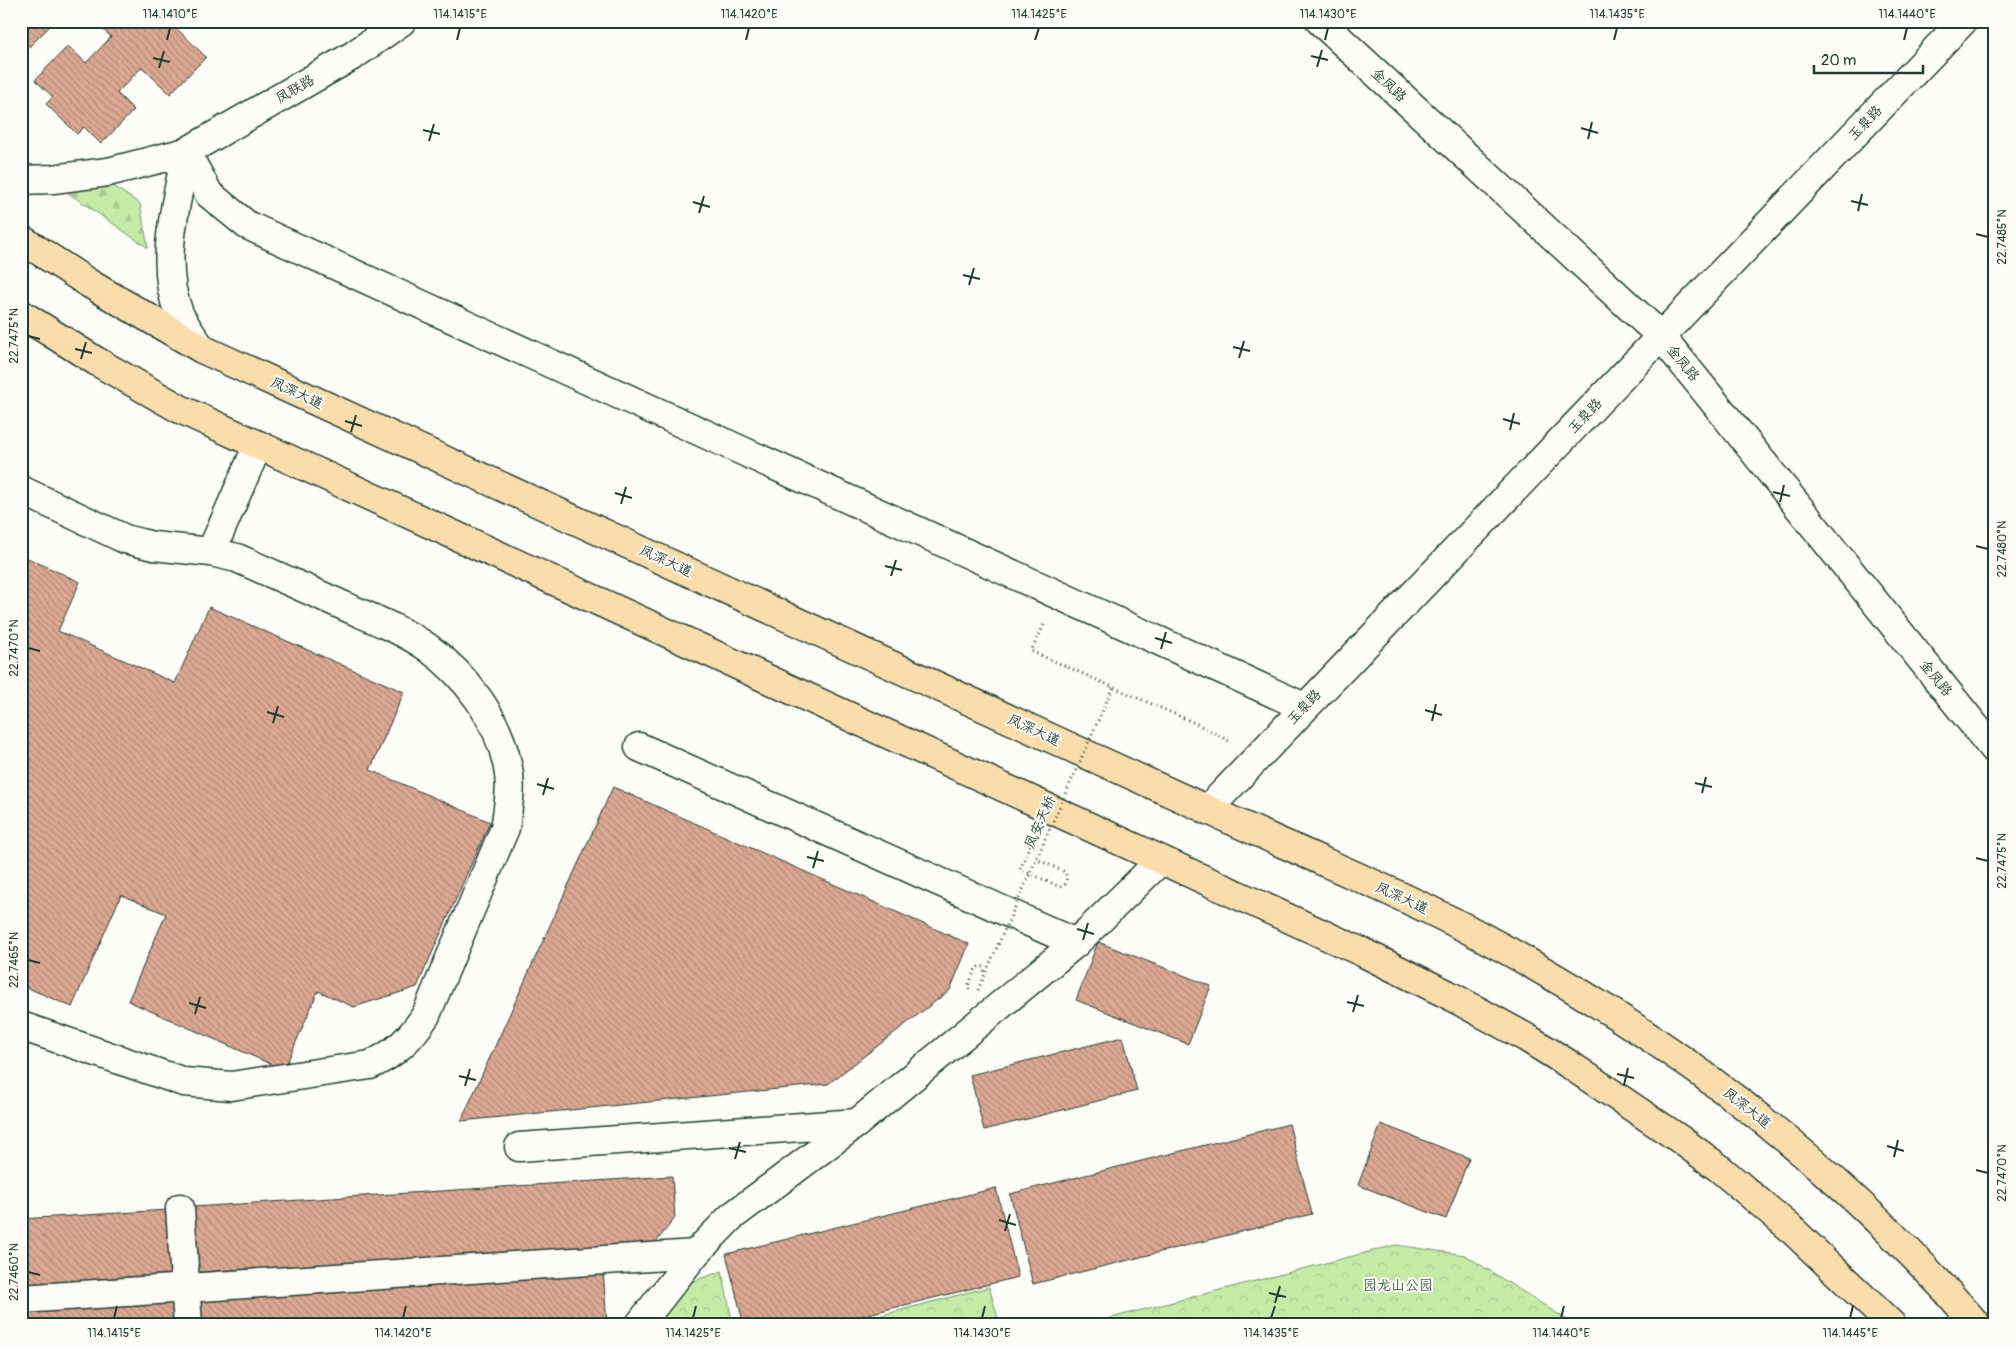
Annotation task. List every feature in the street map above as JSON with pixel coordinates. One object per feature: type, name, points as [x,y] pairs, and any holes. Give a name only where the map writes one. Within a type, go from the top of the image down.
[{"type":"main road","name":"凤深大道","points":[[21,239],[90,284],[202,349],[1448,918],[1498,945],[1608,1009],[1721,1088],[1796,1147],[1900,1243],[1977,1325]]},
{"type":"main road","points":[[21,314],[180,408],[1364,953],[1447,994],[1567,1063],[1719,1168],[1796,1233],[1892,1325]]},
{"type":"street","name":"凤联路","points":[[21,180],[53,179],[108,172],[186,152],[354,55],[402,21]]},
{"type":"street","name":"金凤路","points":[[1320,21],[1661,336],[1995,751]]},
{"type":"street","name":"玉泉路","points":[[1208,810],[1304,707],[1963,21]]},
{"type":"street","points":[[186,152],[170,241],[170,278],[179,313],[202,349]]},
{"type":"street","points":[[186,152],[209,194],[247,225],[1304,707]]},
{"type":"street","points":[[210,552],[258,445]]},
{"type":"street","points":[[21,490],[125,539],[154,546],[210,552],[237,558],[400,631],[426,647],[451,667],[471,689],[487,711],[501,739],[508,769],[510,800],[505,828],[426,1015],[416,1030],[388,1057],[370,1065],[231,1086],[208,1085],[184,1082],[21,1026]]},
{"type":"street","points":[[639,747],[1076,943]]},
{"type":"street","points":[[639,1325],[695,1254],[731,1217],[857,1123],[1076,943],[1160,860]]},
{"type":"street","points":[[519,1147],[857,1123]]},
{"type":"street","points":[[180,1208],[188,1325]]},
{"type":"street","points":[[21,1299],[695,1254]]},
{"type":"path","points":[[1031,651],[1195,723]]},
{"type":"path","name":"凤安天桥","points":[[978,990],[1113,686]]},
{"type":"path","points":[[1030,845],[1020,869],[1060,886],[1065,884],[1067,877],[1065,872],[1036,859]]},
{"type":"green space","points":[[112,185],[140,204],[148,248],[67,192]]},
{"type":"green space","name":"园龙山公园","points":[[1396,1245],[1465,1255],[1575,1325],[1083,1325]]},
{"type":"green space","points":[[722,1271],[733,1325],[656,1325],[688,1283]]},
{"type":"green space","points":[[989,1287],[1000,1325],[844,1325]]},
{"type":"building","points":[[21,21],[43,21],[49,27],[21,55]]},
{"type":"building","points":[[94,21],[169,21],[206,57],[170,94],[142,67],[117,93],[134,110],[101,144],[84,127],[77,134],[46,104],[53,97],[35,80],[68,46],[86,63],[111,37]]},
{"type":"building","points":[[21,555],[80,582],[58,631],[175,683],[209,607],[404,692],[370,770],[490,822],[417,987],[354,1007],[318,991],[284,1070],[128,1001],[166,914],[121,895],[72,1007],[21,985]]},
{"type":"building","points":[[613,787],[969,944],[950,990],[828,1084],[461,1121]]},
{"type":"building","points":[[1098,942],[1211,986],[1188,1044],[1076,1000]]},
{"type":"building","points":[[1123,1037],[1137,1091],[984,1130],[970,1075]]},
{"type":"building","points":[[1289,1124],[1312,1214],[1033,1284],[1010,1194]]},
{"type":"building","points":[[1381,1124],[1469,1158],[1446,1219],[1358,1185]]},
{"type":"building","points":[[672,1176],[675,1218],[652,1247],[198,1277],[193,1207]]},
{"type":"building","points":[[996,1188],[1018,1277],[824,1325],[744,1325],[726,1254]]},
{"type":"building","points":[[168,1210],[173,1278],[21,1288],[21,1219]]},
{"type":"building","points":[[603,1270],[607,1325],[200,1325],[198,1298]]},
{"type":"building","points":[[175,1298],[177,1325],[21,1325],[21,1308]]}]
